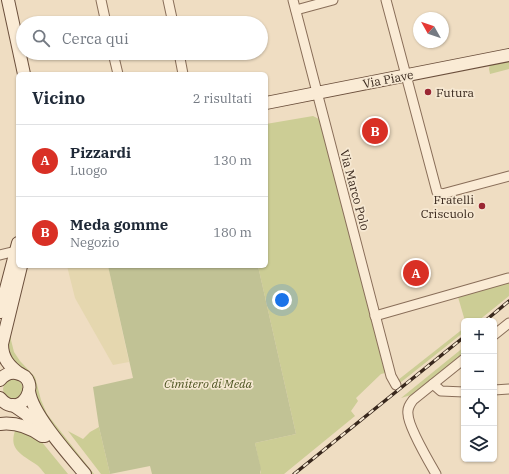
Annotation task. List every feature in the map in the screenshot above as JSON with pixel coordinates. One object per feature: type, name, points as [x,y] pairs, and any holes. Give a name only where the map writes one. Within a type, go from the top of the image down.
[{"type":"street","points":[[8,0],[16,37]]},
{"type":"street","points":[[101,0],[104,16]]},
{"type":"street","points":[[168,0],[171,16]]},
{"type":"street","name":"Via Marco Polo","points":[[293,0],[391,378],[396,385]]},
{"type":"street","points":[[296,10],[333,0]]},
{"type":"street","points":[[386,0],[438,193],[442,194],[509,176]]},
{"type":"street","name":"Via Piave","points":[[268,103],[509,55]]},
{"type":"street","points":[[21,60],[24,72]]},
{"type":"street","points":[[115,60],[118,72]]},
{"type":"street","points":[[180,60],[183,72]]},
{"type":"street","points":[[0,255],[16,247]]},
{"type":"street","points":[[0,312],[16,251]]},
{"type":"street","points":[[21,268],[2,344],[3,353],[6,361],[11,367],[25,377],[28,382],[32,401],[43,421],[85,474]]},
{"type":"street","points":[[375,316],[508,278]]},
{"type":"street","points":[[497,333],[509,323]]},
{"type":"street","points":[[431,472],[409,422],[408,408],[413,400],[461,361]]},
{"type":"street","points":[[0,380],[10,373],[20,374]]},
{"type":"street","points":[[433,384],[441,391],[461,392]]},
{"type":"street","points":[[497,390],[509,389]]},
{"type":"street","points":[[6,403],[20,404],[28,396],[29,391]]},
{"type":"street","points":[[6,403],[32,419],[75,474]]},
{"type":"street","points":[[0,424],[25,426],[51,444]]},
{"type":"shaded area","points":[[68,268],[108,268],[129,362],[113,365],[75,298]]},
{"type":"green space","points":[[509,61],[509,69],[490,74],[490,64]]},
{"type":"green space","points":[[313,116],[319,119],[385,373],[381,374],[356,398],[358,401],[351,411],[355,416],[284,474],[260,474],[261,472],[255,443],[296,434],[258,268],[268,268],[268,124]]},
{"type":"green space","name":"Cimitero di Meda","points":[[108,268],[258,268],[296,434],[255,443],[261,469],[260,474],[152,474],[150,466],[110,474],[99,427],[93,387],[133,378]]},
{"type":"green space","points":[[509,282],[509,296],[482,318],[464,318],[458,297]]},
{"type":"green space","points":[[461,330],[461,334],[400,383],[398,380]]},
{"type":"green space","points":[[11,331],[11,340],[14,352],[35,377],[41,400],[47,414],[94,474],[90,474],[49,421],[35,395],[33,378],[14,363],[7,349]]},
{"type":"green space","points":[[461,349],[461,355],[411,395],[401,398]]},
{"type":"green space","points":[[13,379],[20,382],[23,389],[20,396],[13,399],[6,396],[3,389],[6,382]]},
{"type":"green space","points":[[99,427],[110,474],[101,474],[68,431],[83,439],[90,432]]},
{"type":"green space","points":[[16,428],[41,441],[68,474],[45,474],[37,465],[20,453],[16,449],[13,440]]},
{"type":"railway","points":[[489,318],[509,301]]},
{"type":"railway","points":[[294,474],[461,339]]},
{"type":"place","name":"Futura","points":[[428,92]]},
{"type":"place","name":"Meda gomme","points":[[375,131]]},
{"type":"place","name":"Fratelli Criscuolo","points":[[482,206]]},
{"type":"place","name":"Pizzardi","points":[[416,273]]}]
